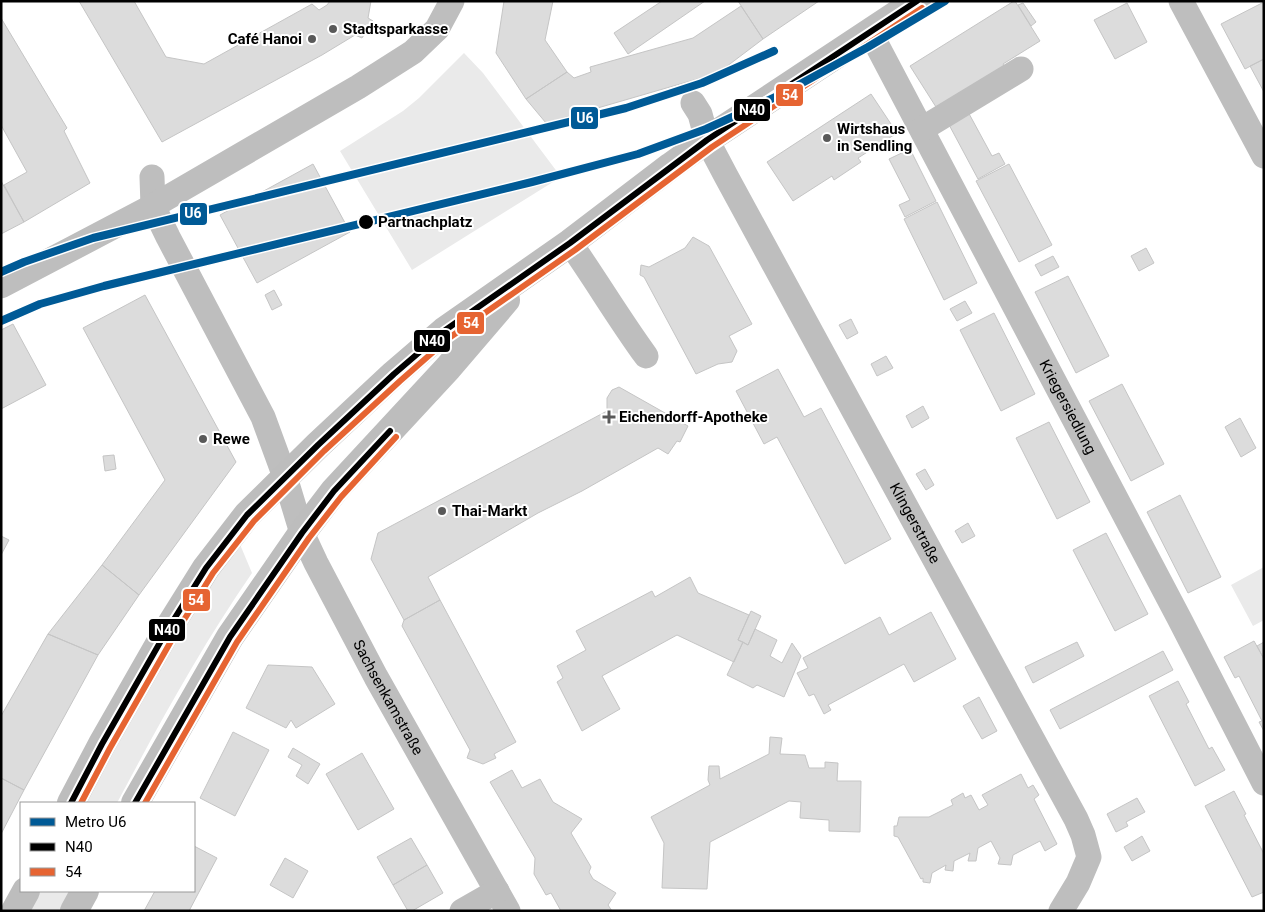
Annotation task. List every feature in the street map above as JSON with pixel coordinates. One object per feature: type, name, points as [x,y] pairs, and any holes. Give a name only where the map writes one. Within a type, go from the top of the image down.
[{"type":"main road","points":[[72,802],[102,744],[166,632],[206,568],[247,514],[285,477],[394,374],[444,331],[532,270],[707,140],[918,1]]},
{"type":"main road","points":[[135,802],[230,637],[334,491],[448,368],[532,270]]},
{"type":"main road","points":[[16,911],[26,892]]},
{"type":"main road","points":[[74,911],[84,892]]},
{"type":"street","points":[[1,286],[153,206],[413,52],[437,29],[452,1]]},
{"type":"street","points":[[1181,1],[1264,156]]},
{"type":"street","name":"Kriegersiedlung","points":[[870,32],[1264,782]]},
{"type":"street","points":[[922,129],[1021,69]]},
{"type":"street","name":"Klingerstraße","points":[[693,103],[700,114],[707,140],[726,176],[1076,818],[1089,857],[1078,883],[1061,911]]},
{"type":"street","points":[[152,177],[153,206],[264,417],[285,477]]},
{"type":"street","points":[[570,242],[646,356]]},
{"type":"street","name":"Sachsenkamstraße","points":[[285,477],[302,534],[328,587],[376,677],[502,901]]},
{"type":"street","points":[[462,911],[502,901]]},
{"type":"shaded area","points":[[464,53],[483,73],[561,177],[412,270],[340,151],[403,111],[419,98]]},
{"type":"shaded area","points":[[239,542],[252,573],[198,657],[118,802],[86,802],[135,708],[204,592]]},
{"type":"shaded area","points":[[1264,567],[1264,620],[1253,626],[1231,585]]},
{"type":"shaded area","points":[[39,892],[70,892],[60,911],[29,911]]},
{"type":"building","points":[[79,1],[134,1],[166,57],[204,64],[312,4],[319,10],[330,1],[371,1],[368,18],[373,21],[362,38],[355,35],[162,142]]},
{"type":"building","points":[[504,1],[553,1],[545,40],[567,72],[526,99],[496,53]]},
{"type":"building","points":[[662,1],[705,1],[628,54],[614,33]]},
{"type":"building","points":[[738,1],[819,1],[763,39]]},
{"type":"building","points":[[1014,1],[1040,41],[1003,64],[1005,67],[936,107],[910,66]]},
{"type":"building","points":[[1264,2],[1264,59],[1245,69],[1221,24]]},
{"type":"building","points":[[1023,3],[1036,22],[1031,26],[1018,5]]},
{"type":"building","points":[[1127,3],[1147,42],[1115,59],[1094,20]]},
{"type":"building","points":[[741,6],[763,39],[718,73],[546,123],[526,99],[567,72],[574,78],[591,72],[590,67],[693,38]]},
{"type":"building","points":[[1,18],[67,128],[64,131],[90,183],[24,222],[4,185],[27,172],[1,125]]},
{"type":"building","points":[[1264,59],[1264,92],[1250,66]]},
{"type":"building","points":[[871,94],[897,133],[858,158],[861,162],[834,180],[832,176],[793,201],[767,162]]},
{"type":"building","points":[[967,110],[992,156],[999,153],[1005,164],[978,179],[947,121]]},
{"type":"building","points":[[910,149],[936,201],[905,217],[899,205],[910,200],[889,159]]},
{"type":"building","points":[[313,164],[350,232],[257,283],[220,215]]},
{"type":"building","points":[[1009,164],[1052,245],[1019,262],[976,181]]},
{"type":"building","points":[[1,181],[24,222],[1,234]]},
{"type":"building","points":[[937,202],[977,283],[944,300],[904,219]]},
{"type":"building","points":[[693,237],[709,246],[752,324],[729,336],[737,351],[732,362],[718,364],[696,374],[644,277],[640,275],[641,265],[649,267],[685,248]]},
{"type":"building","points":[[1146,248],[1154,263],[1139,271],[1131,256]]},
{"type":"building","points":[[1053,256],[1059,267],[1041,276],[1035,265]]},
{"type":"building","points":[[1068,276],[1109,356],[1076,373],[1035,292]]},
{"type":"building","points":[[274,290],[282,305],[272,310],[265,295]]},
{"type":"building","points":[[145,295],[236,462],[139,595],[102,565],[165,480],[83,328]]},
{"type":"building","points":[[965,301],[972,313],[957,321],[950,309]]},
{"type":"building","points":[[994,313],[1035,394],[1001,411],[960,330]]},
{"type":"building","points":[[851,319],[858,333],[847,339],[839,325]]},
{"type":"building","points":[[13,324],[46,385],[1,409],[1,330]]},
{"type":"building","points":[[886,356],[893,368],[877,376],[871,364]]},
{"type":"building","points":[[778,369],[804,417],[821,408],[891,539],[845,564],[777,437],[764,444],[736,391]]},
{"type":"building","points":[[1122,384],[1164,464],[1131,481],[1089,401]]},
{"type":"building","points":[[619,387],[688,426],[680,442],[677,441],[668,454],[658,448],[582,491],[538,513],[428,577],[440,600],[404,620],[371,559],[378,533],[607,411],[607,398],[612,390]]},
{"type":"building","points":[[923,406],[929,418],[912,428],[906,416]]},
{"type":"building","points":[[1240,418],[1256,448],[1241,457],[1225,427]]},
{"type":"building","points":[[1049,422],[1090,502],[1057,519],[1016,438]]},
{"type":"building","points":[[114,455],[116,469],[105,471],[103,456]]},
{"type":"building","points":[[925,469],[934,485],[926,490],[916,474]]},
{"type":"building","points":[[1180,495],[1221,577],[1188,593],[1147,512]]},
{"type":"building","points":[[968,523],[975,536],[962,543],[955,531]]},
{"type":"building","points":[[1106,533],[1148,614],[1115,631],[1073,550]]},
{"type":"building","points":[[1,536],[9,540],[1,555]]},
{"type":"building","points":[[102,565],[139,595],[98,655],[48,634]]},
{"type":"building","points":[[690,577],[698,593],[749,615],[738,640],[743,642],[734,662],[677,635],[602,676],[620,709],[582,731],[557,682],[563,678],[557,666],[586,650],[576,631],[652,591],[655,597]]},
{"type":"building","points":[[440,600],[516,742],[494,754],[496,758],[483,764],[467,758],[470,750],[402,626],[404,620]]},
{"type":"building","points":[[751,611],[761,616],[748,645],[738,640]]},
{"type":"building","points":[[931,612],[956,659],[914,682],[904,664],[828,705],[831,710],[824,714],[814,694],[809,696],[797,673],[808,668],[803,658],[880,617],[889,635]]},
{"type":"building","points":[[755,629],[777,640],[770,656],[782,663],[792,643],[801,656],[784,697],[757,685],[753,688],[727,675],[743,642],[748,645]]},
{"type":"building","points":[[48,634],[98,655],[24,790],[1,778],[1,716]]},
{"type":"building","points":[[1254,641],[1264,659],[1264,731],[1259,722],[1262,721],[1239,676],[1235,678],[1224,657]]},
{"type":"building","points":[[1077,642],[1084,656],[1033,683],[1025,667]]},
{"type":"building","points":[[1264,642],[1264,659],[1257,646]]},
{"type":"building","points":[[1163,651],[1173,670],[1060,729],[1050,710]]},
{"type":"building","points":[[268,665],[312,667],[335,704],[296,728],[291,720],[286,728],[246,708]]},
{"type":"building","points":[[1178,681],[1189,702],[1186,704],[1209,749],[1212,747],[1225,770],[1195,786],[1149,696]]},
{"type":"building","points":[[979,697],[997,731],[982,739],[963,706]]},
{"type":"building","points":[[233,732],[269,750],[235,816],[200,798]]},
{"type":"building","points":[[770,737],[782,738],[780,754],[805,755],[809,768],[825,768],[825,762],[838,763],[837,781],[861,781],[860,832],[829,831],[829,820],[800,818],[801,802],[789,801],[710,842],[707,889],[662,888],[664,843],[651,817],[710,785],[708,780],[709,766],[719,766],[720,779],[769,754]]},
{"type":"building","points":[[293,748],[320,764],[308,784],[296,776],[302,765],[288,757]]},
{"type":"building","points":[[362,753],[394,809],[358,830],[326,774]]},
{"type":"building","points":[[512,770],[522,788],[540,779],[553,802],[582,819],[571,833],[591,867],[589,872],[593,879],[616,893],[608,905],[612,911],[561,911],[551,893],[546,895],[534,874],[535,858],[490,782]]},
{"type":"building","points":[[1021,774],[1028,788],[1033,785],[1039,795],[1034,799],[1057,844],[1045,851],[1040,841],[1013,855],[1011,865],[998,864],[1000,858],[991,841],[978,848],[976,861],[968,861],[970,853],[954,861],[953,871],[945,870],[946,865],[932,873],[930,883],[923,882],[923,878],[921,879],[898,837],[894,836],[894,826],[897,826],[899,817],[929,817],[953,805],[951,800],[963,793],[965,798],[971,795],[979,810],[988,805],[982,795]]},
{"type":"building","points":[[1,778],[24,790],[1,834]]},
{"type":"building","points":[[1234,791],[1264,854],[1264,892],[1252,897],[1205,806]]},
{"type":"building","points":[[1137,798],[1145,812],[1126,822],[1128,826],[1116,832],[1107,814]]},
{"type":"building","points":[[1142,836],[1150,851],[1132,861],[1124,847]]},
{"type":"building","points":[[411,838],[427,865],[393,885],[377,857]]},
{"type":"building","points":[[195,847],[217,858],[189,911],[144,911],[154,892],[195,892]]},
{"type":"building","points":[[285,858],[308,871],[293,898],[270,885]]},
{"type":"building","points":[[427,865],[443,893],[412,911],[408,911],[393,885]]},
{"type":"metro line","name":"U6","points":[[1,321],[40,304],[104,286],[532,182],[638,154],[706,129],[782,94],[868,47],[945,1]]},
{"type":"metro line","name":"U6","points":[[1,272],[93,238],[626,108],[702,83],[774,51]]},
{"type":"transit line","name":"N40","points":[[72,802],[102,744],[166,632],[206,568],[247,515],[318,445],[394,374],[444,331],[570,243],[707,140],[917,1]]},
{"type":"transit line","name":"54","points":[[82,802],[174,636],[213,573],[254,521],[324,451],[449,338],[575,250],[712,147],[922,8]]},
{"type":"transit line","name":"N40","points":[[136,802],[230,637],[302,533],[334,491],[390,431]]},
{"type":"transit line","name":"54","points":[[146,802],[237,642],[309,538],[341,497],[396,437]]},
{"type":"place","name":"Stadtsparkasse","points":[[333,29]]},
{"type":"place","name":"Café Hanoi","points":[[312,39]]},
{"type":"place","name":"Wirtshaus in Sendling","points":[[827,138]]},
{"type":"place","name":"Partnachplatz","points":[[366,222]]},
{"type":"place","name":"Eichendorff-Apotheke","points":[[609,417]]},
{"type":"place","name":"Rewe","points":[[203,439]]},
{"type":"place","name":"Thai-Markt","points":[[442,511]]}]
